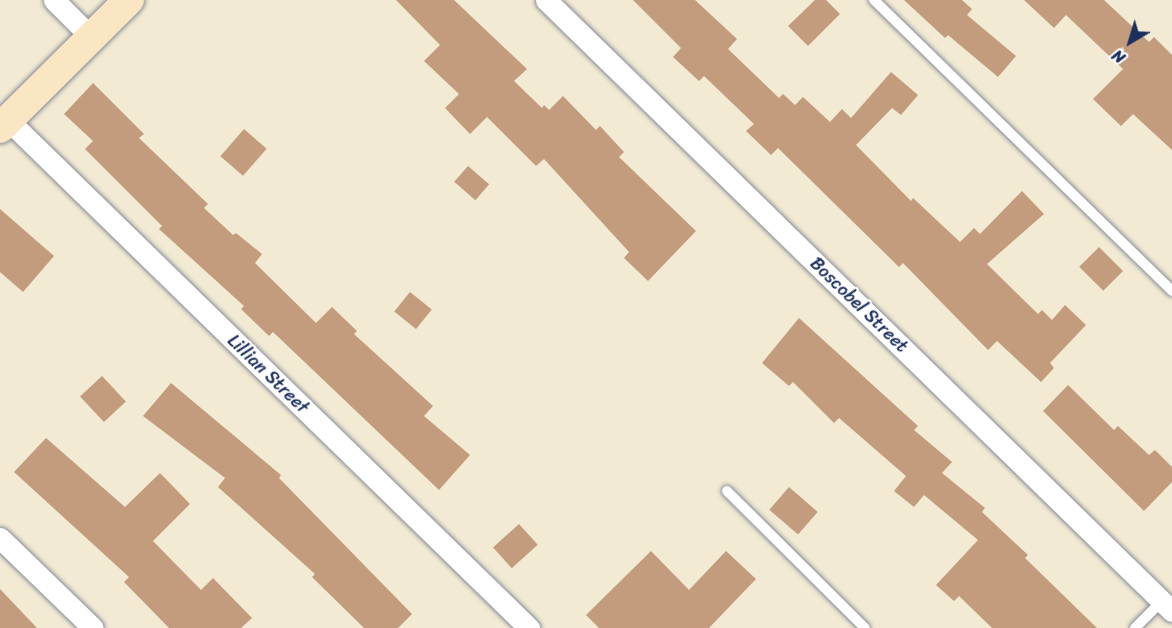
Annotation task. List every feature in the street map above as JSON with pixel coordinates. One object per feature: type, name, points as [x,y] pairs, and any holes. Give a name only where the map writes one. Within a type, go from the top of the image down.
[{"type":"street","points":[[54,0],[92,38]]},
{"type":"street","points":[[4,124],[129,0]]},
{"type":"street","name":"Boscobel Street","points":[[546,0],[1167,606]]},
{"type":"street","name":"Lillian Street","points":[[4,124],[529,628]]},
{"type":"street","points":[[0,538],[93,628]]},
{"type":"lane","points":[[874,0],[1172,291]]},
{"type":"lane","points":[[727,491],[865,628]]},
{"type":"lane","points":[[1135,628],[1167,606]]},
{"type":"building","points":[[396,0],[454,0],[527,69],[514,81],[542,108],[544,105],[549,110],[563,96],[596,130],[600,126],[624,152],[619,157],[696,231],[648,281],[624,258],[629,252],[544,159],[536,166],[487,117],[470,134],[445,108],[459,94],[424,61],[440,45]]},
{"type":"building","points":[[633,0],[695,0],[737,39],[728,49],[779,98],[783,94],[795,105],[803,97],[830,122],[842,109],[851,118],[891,72],[918,95],[901,115],[892,108],[856,145],[911,201],[913,198],[960,242],[974,228],[980,234],[1022,191],[1044,214],[987,264],[1038,314],[1042,310],[1052,320],[1065,305],[1086,325],[1050,363],[1054,368],[1041,382],[997,341],[988,350],[903,263],[899,267],[778,148],[771,155],[746,131],[754,124],[704,76],[699,81],[673,57],[681,48]]},
{"type":"building","points":[[815,0],[826,0],[840,14],[808,46],[788,26]]},
{"type":"building","points":[[904,0],[962,0],[972,9],[967,15],[1016,56],[998,77],[948,35],[945,38]]},
{"type":"building","points":[[1024,0],[1104,0],[1149,42],[1154,37],[1172,55],[1172,150],[1133,114],[1121,126],[1093,99],[1123,69],[1066,15],[1054,28]]},
{"type":"building","points":[[93,83],[144,134],[139,138],[208,204],[204,208],[233,235],[236,233],[262,254],[255,263],[316,323],[332,307],[357,331],[354,334],[433,406],[424,416],[470,455],[439,490],[273,332],[269,336],[241,309],[244,306],[159,229],[162,226],[85,149],[93,141],[64,114]]},
{"type":"building","points":[[244,129],[267,149],[243,176],[220,156]]},
{"type":"building","points":[[468,166],[489,184],[475,200],[454,182]]},
{"type":"building","points":[[0,209],[54,256],[23,292],[0,272]]},
{"type":"building","points":[[1099,247],[1123,271],[1103,291],[1079,267]]},
{"type":"building","points":[[410,292],[432,310],[416,329],[394,311]]},
{"type":"building","points":[[799,318],[918,426],[914,430],[952,462],[942,473],[985,508],[982,512],[1028,555],[1025,558],[1097,628],[992,628],[959,596],[954,601],[936,585],[978,540],[924,495],[914,507],[894,491],[906,476],[839,418],[834,423],[793,382],[789,386],[762,363]]},
{"type":"building","points":[[102,376],[126,402],[104,422],[80,396]]},
{"type":"building","points":[[171,383],[281,475],[279,478],[412,614],[398,628],[364,628],[312,577],[315,574],[218,487],[225,478],[143,416]]},
{"type":"building","points":[[1068,385],[1114,430],[1118,426],[1149,455],[1155,450],[1172,467],[1172,482],[1144,511],[1043,411]]},
{"type":"building","points":[[46,438],[125,507],[160,473],[190,504],[153,541],[201,590],[213,578],[252,618],[241,628],[169,628],[124,582],[129,577],[14,472]]},
{"type":"building","points":[[789,487],[818,512],[798,535],[769,510]]},
{"type":"building","points":[[519,524],[538,545],[512,568],[493,547]]},
{"type":"building","points":[[651,551],[689,590],[726,551],[756,579],[709,628],[599,628],[586,615]]},
{"type":"building","points":[[0,589],[37,628],[0,628]]}]
